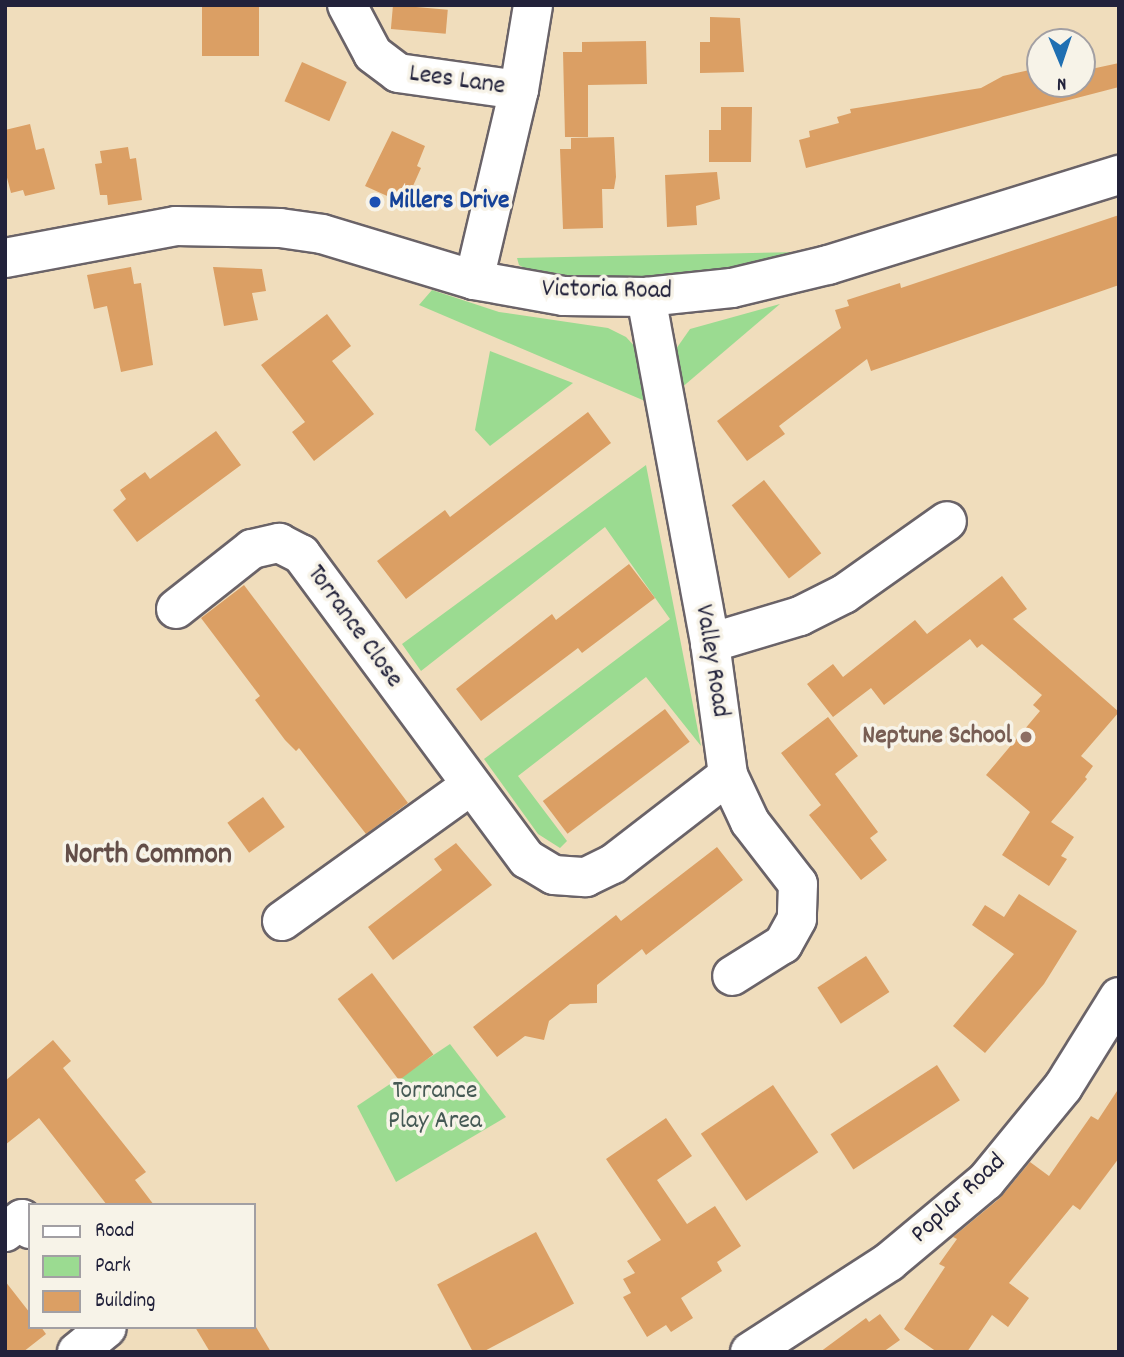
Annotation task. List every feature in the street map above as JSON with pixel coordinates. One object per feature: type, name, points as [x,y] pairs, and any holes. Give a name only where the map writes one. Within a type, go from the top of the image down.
[{"type":"street","name":"Lees Lane","points":[[347,5],[373,54],[398,74],[519,90]]},
{"type":"street","points":[[474,279],[519,90],[533,5]]},
{"type":"street","name":"Victoria Road","points":[[5,258],[176,226],[280,228],[322,234],[474,279],[564,296],[646,297],[732,288],[828,265],[1119,175]]},
{"type":"street","name":"Valley Road","points":[[646,297],[710,643],[728,775],[750,822],[798,884],[797,919],[783,944],[732,976]]},
{"type":"street","points":[[710,643],[800,617],[844,594],[947,521]]},
{"type":"street","name":"Torrance Close","points":[[176,609],[252,549],[279,543],[301,554],[470,786],[527,859],[554,875],[586,877],[613,864],[728,775]]},
{"type":"street","points":[[282,920],[470,786]]},
{"type":"street","name":"Poplar Road","points":[[750,1352],[889,1262],[986,1181],[1063,1087],[1119,997]]},
{"type":"street","points":[[5,1232],[22,1219],[28,1226]]},
{"type":"street","points":[[77,1352],[106,1329]]},
{"type":"street","points":[[108,1329],[127,1352]]},
{"type":"green space","points":[[801,252],[744,271],[601,284],[535,274],[519,265],[517,258]]},
{"type":"green space","points":[[432,290],[499,312],[608,328],[626,337],[638,350],[652,404],[419,305]]},
{"type":"green space","points":[[780,304],[680,389],[673,365],[676,349],[690,329]]},
{"type":"green space","points":[[490,351],[573,383],[490,446],[475,430]]},
{"type":"green space","points":[[646,465],[701,746],[646,677],[518,776],[567,841],[560,848],[538,834],[484,759],[670,619],[605,527],[421,671],[402,644]]},
{"type":"green space","name":"Torrance Play Area","points":[[450,1044],[506,1117],[396,1182],[357,1106]]},
{"type":"building","points":[[202,5],[259,5],[259,56],[202,56]]},
{"type":"building","points":[[393,5],[448,10],[446,34],[391,29]]},
{"type":"building","points":[[710,17],[740,18],[744,72],[700,73],[700,42],[710,42]]},
{"type":"building","points":[[646,41],[647,84],[588,85],[588,137],[565,137],[563,52],[582,52],[582,42]]},
{"type":"building","points":[[302,62],[347,82],[329,121],[285,101]]},
{"type":"building","points":[[1119,63],[1119,87],[1096,93],[1096,68]]},
{"type":"building","points":[[1026,71],[1026,98],[1076,98],[806,168],[799,140],[810,137],[809,131],[839,123],[837,117],[851,113],[850,109],[981,88],[1003,76]]},
{"type":"building","points":[[721,107],[752,107],[751,162],[709,162],[709,130],[721,130]]},
{"type":"building","points":[[30,124],[36,150],[44,148],[55,189],[25,196],[23,190],[11,193],[5,170],[5,130]]},
{"type":"building","points":[[392,131],[425,146],[417,166],[421,168],[405,204],[365,186]]},
{"type":"building","points":[[614,137],[616,177],[614,189],[602,189],[603,228],[563,229],[560,149],[571,149],[571,138]]},
{"type":"building","points":[[128,147],[130,159],[136,158],[142,200],[108,205],[107,195],[100,195],[95,164],[102,163],[100,151]]},
{"type":"building","points":[[717,172],[720,199],[696,206],[697,225],[667,227],[665,175]]},
{"type":"building","points":[[1119,215],[1119,285],[871,371],[867,359],[779,426],[785,434],[747,461],[717,421],[841,328],[835,310],[849,306],[847,300],[900,283],[901,288]]},
{"type":"building","points":[[131,267],[134,284],[141,283],[153,365],[121,372],[107,306],[94,309],[87,275]]},
{"type":"building","points":[[213,267],[262,269],[266,291],[252,293],[258,320],[224,326]]},
{"type":"building","points":[[327,314],[351,346],[332,361],[374,414],[314,461],[292,432],[305,422],[261,365]]},
{"type":"building","points":[[588,412],[611,443],[406,599],[377,561],[445,510],[450,517]]},
{"type":"building","points":[[216,431],[241,465],[137,542],[113,510],[126,499],[120,490],[145,472],[150,479]]},
{"type":"building","points":[[764,480],[821,553],[789,579],[732,505]]},
{"type":"building","points":[[629,564],[655,598],[582,653],[578,648],[481,721],[456,689],[552,614],[556,620]]},
{"type":"building","points":[[1002,576],[1027,609],[1013,619],[1119,712],[1081,756],[1093,766],[1085,777],[1087,779],[1051,822],[1074,837],[1061,856],[1067,859],[1049,886],[1002,855],[1030,812],[986,775],[1040,711],[1033,705],[1042,695],[982,644],[977,648],[970,639],[884,705],[871,688],[833,717],[807,684],[833,664],[843,677],[915,620],[927,634]]},
{"type":"building","points":[[244,585],[408,803],[366,834],[299,748],[296,751],[285,740],[255,700],[260,696],[201,618]]},
{"type":"building","points":[[665,709],[690,742],[567,834],[543,801]]},
{"type":"building","points":[[828,717],[858,756],[835,774],[878,832],[870,838],[887,860],[861,880],[809,815],[821,805],[781,753]]},
{"type":"building","points":[[263,797],[285,827],[249,853],[227,823]]},
{"type":"building","points":[[456,843],[492,885],[393,960],[368,927],[442,870],[434,859]]},
{"type":"building","points":[[717,847],[743,880],[646,955],[642,949],[597,985],[597,1003],[570,1004],[549,1021],[544,1040],[525,1036],[497,1057],[473,1027],[616,915],[621,921]]},
{"type":"building","points":[[1019,894],[1077,931],[1044,984],[985,1053],[953,1026],[1014,954],[972,925],[985,905],[1004,917]]},
{"type":"building","points":[[866,956],[889,992],[841,1024],[817,988]]},
{"type":"building","points":[[372,973],[433,1054],[399,1080],[338,999]]},
{"type":"building","points":[[53,1040],[71,1061],[63,1068],[146,1172],[135,1180],[152,1203],[105,1203],[39,1118],[5,1145],[5,1081]]},
{"type":"building","points":[[937,1065],[960,1100],[853,1169],[830,1134]]},
{"type":"building","points":[[773,1085],[818,1152],[746,1201],[701,1134]]},
{"type":"building","points":[[1119,1088],[1119,1158],[1080,1210],[1073,1205],[1009,1283],[1029,1298],[1008,1327],[992,1315],[967,1352],[937,1352],[904,1329],[945,1267],[939,1264],[957,1239],[953,1237],[1000,1198],[1030,1162],[1049,1176],[1091,1116],[1098,1120]]},
{"type":"building","points":[[666,1118],[692,1156],[657,1180],[687,1224],[715,1206],[741,1246],[717,1262],[722,1271],[681,1298],[693,1318],[671,1332],[666,1325],[647,1337],[623,1297],[631,1293],[623,1279],[635,1273],[627,1261],[661,1240],[606,1159]]},
{"type":"building","points":[[536,1232],[574,1304],[483,1352],[473,1352],[437,1285]]},
{"type":"building","points":[[5,1281],[28,1310],[28,1329],[42,1329],[46,1334],[23,1352],[5,1352]]},
{"type":"building","points":[[880,1314],[900,1340],[883,1352],[820,1352],[866,1318],[869,1322]]},
{"type":"building","points":[[256,1327],[271,1352],[210,1352],[196,1329]]},
{"type":"place","name":"Millers Drive","points":[[375,202]]},
{"type":"place","name":"Neptune School","points":[[1026,737]]},
{"type":"district","name":"North Common","points":[[148,857]]}]
